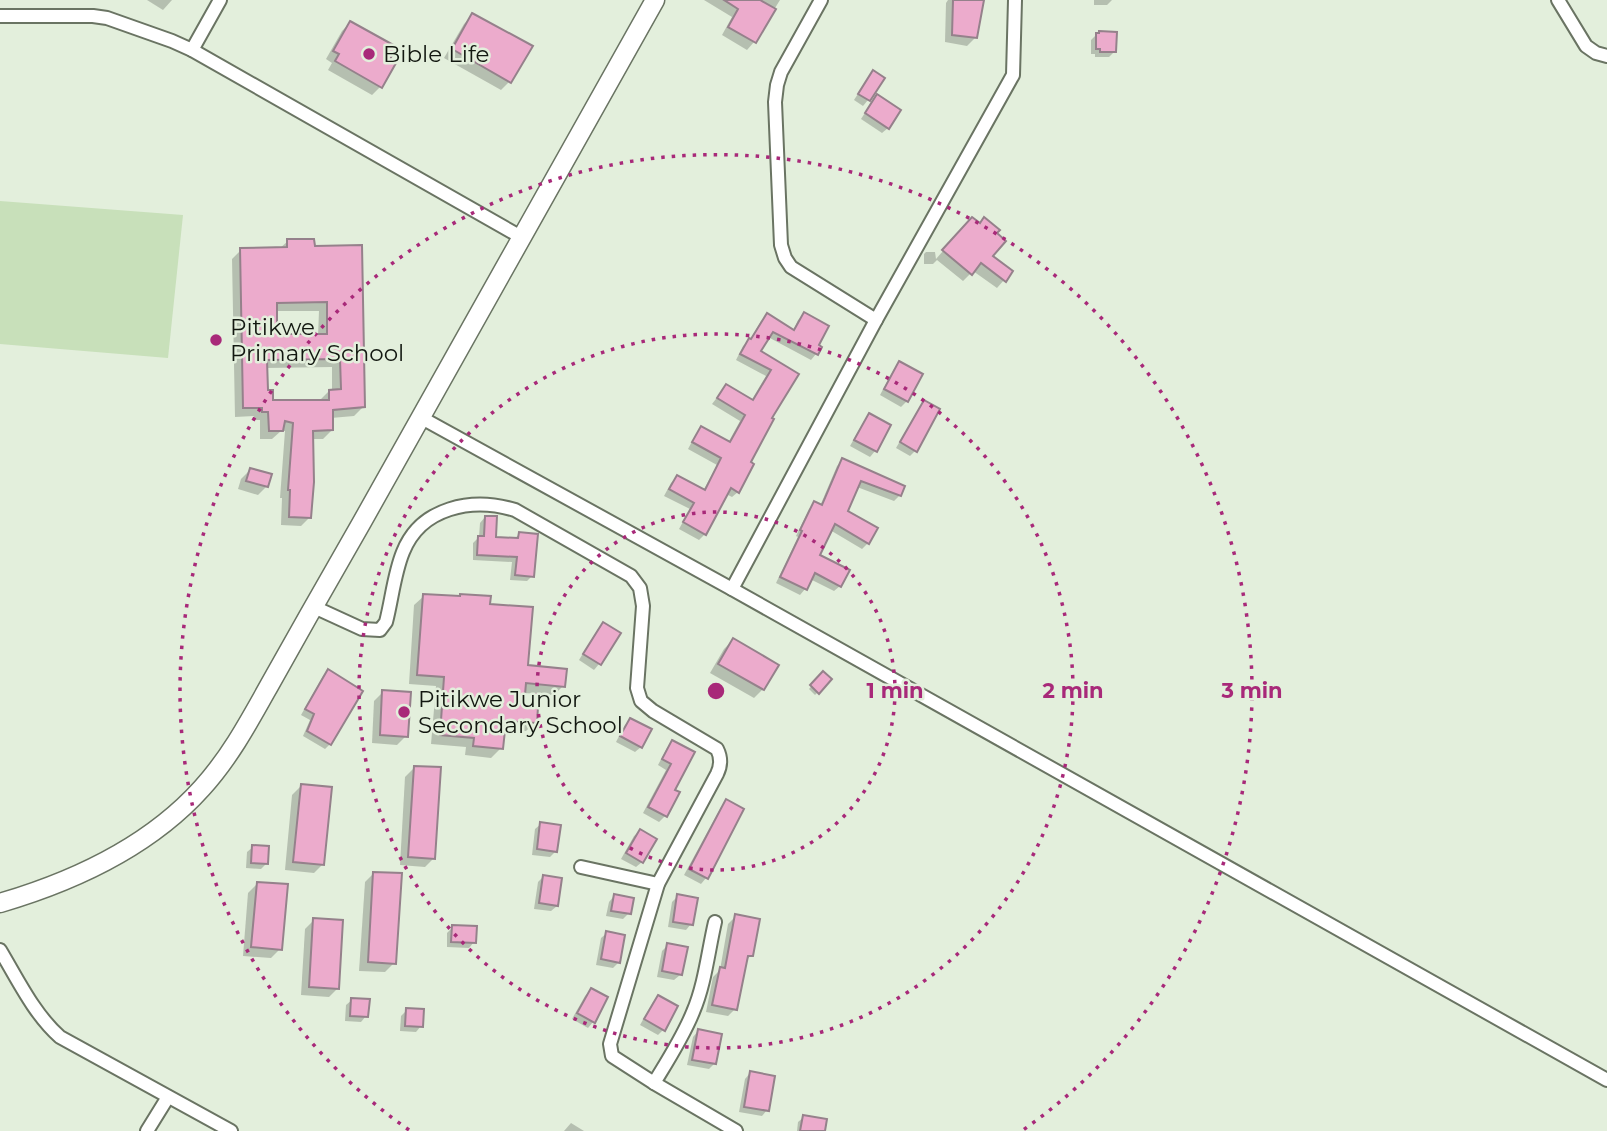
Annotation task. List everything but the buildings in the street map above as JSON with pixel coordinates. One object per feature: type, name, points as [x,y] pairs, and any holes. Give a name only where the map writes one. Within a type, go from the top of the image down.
[{"type":"street","points":[[192,50],[220,0]]},
{"type":"street","points":[[0,903],[66,880],[110,860],[146,838],[175,815],[224,761],[314,607],[655,0]]},
{"type":"street","points":[[821,0],[776,85],[781,245],[791,267],[876,320]]},
{"type":"street","points":[[732,589],[876,320],[1013,75],[1015,0]]},
{"type":"street","points":[[1558,0],[1586,46],[1607,56]]},
{"type":"street","points":[[0,16],[107,18],[172,41],[521,237]]},
{"type":"street","points":[[420,417],[1607,1080]]},
{"type":"street","points":[[314,607],[362,629],[380,630],[386,622],[399,561],[410,539],[430,517],[468,505],[494,505],[515,510],[631,576],[640,588],[643,606],[637,688],[639,697],[653,711],[717,749],[720,760],[717,774],[658,884],[610,1049],[612,1056],[736,1131]]},
{"type":"street","points":[[581,867],[658,884]]},
{"type":"street","points":[[654,1083],[694,1012],[715,922]]},
{"type":"street","points":[[0,950],[31,1001],[55,1032],[74,1046],[231,1131]]},
{"type":"street","points":[[147,1131],[168,1097]]},
{"type":"green space","points":[[0,201],[183,215],[168,358],[0,344]]},
{"type":"place","name":"Bible Life","points":[[369,54]]},
{"type":"place","name":"Pitikwe Primary School","points":[[216,340]]},
{"type":"place","name":"Pitikwe Junior Secondary School","points":[[404,712]]}]
